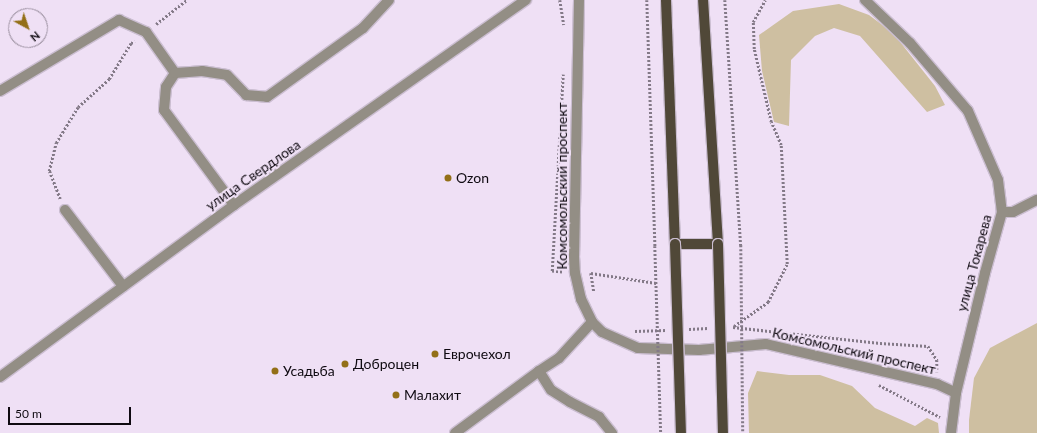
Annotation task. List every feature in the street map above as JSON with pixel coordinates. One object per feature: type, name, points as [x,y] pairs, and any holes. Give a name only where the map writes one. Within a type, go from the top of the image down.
[{"type":"main road","points":[[666,0],[681,433]]},
{"type":"main road","points":[[703,0],[718,244],[723,433]]},
{"type":"main road","points":[[675,244],[718,244]]},
{"type":"street","points":[[175,73],[202,71],[227,75],[246,95],[267,97],[363,28],[389,0]]},
{"type":"street","name":"улица Свердлова","points":[[0,377],[234,205],[526,0]]},
{"type":"street","name":"Комсомольский проспект","points":[[579,0],[574,256],[575,273],[581,299],[592,322],[602,332],[638,348],[699,350],[766,344],[938,384],[956,393]]},
{"type":"street","name":"улица Токарева","points":[[865,0],[910,43],[968,112],[998,180],[1002,212],[985,273],[956,393],[950,433]]},
{"type":"street","points":[[0,91],[120,20],[146,32],[175,73]]},
{"type":"street","points":[[175,73],[166,87],[164,110],[234,205]]},
{"type":"street","points":[[1002,212],[1013,212],[1037,200]]},
{"type":"street","points":[[65,210],[123,286]]},
{"type":"street","points":[[455,433],[559,358],[592,322]]},
{"type":"street","points":[[539,371],[551,390],[599,417],[612,433]]},
{"type":"path","points":[[65,210],[50,171],[56,143],[78,107],[109,79],[131,43],[187,0]]},
{"type":"path","points":[[560,0],[565,32]]},
{"type":"path","points":[[647,0],[661,433]]},
{"type":"path","points":[[725,0],[741,244],[743,433]]},
{"type":"path","points":[[734,327],[768,302],[787,264],[781,145],[771,122],[754,48],[753,22],[765,0]]},
{"type":"path","points":[[591,272],[594,293]]},
{"type":"path","points":[[600,273],[656,283]]},
{"type":"path","points":[[726,327],[880,343],[928,346]]},
{"type":"path","points":[[628,328],[635,331],[673,330]]},
{"type":"path","points":[[688,329],[711,328]]},
{"type":"path","points":[[635,331],[638,348]]},
{"type":"path","points":[[739,358],[747,358]]},
{"type":"path","points":[[652,360],[660,360]]},
{"type":"path","points":[[879,384],[946,420]]},
{"type":"shaded area","points":[[839,4],[869,15],[893,33],[935,86],[945,105],[927,112],[860,36],[834,28],[815,36],[791,60],[789,126],[774,122],[762,71],[759,35],[793,11]]},
{"type":"shaded area","points":[[1037,323],[1037,433],[969,433],[974,378],[990,348]]},
{"type":"shaded area","points":[[757,371],[789,375],[820,375],[852,386],[875,408],[915,426],[927,418],[938,423],[939,433],[749,433],[748,393]]},
{"type":"place","name":"Ozon","points":[[448,178]]},
{"type":"place","name":"Еврочехол","points":[[435,354]]},
{"type":"place","name":"Доброцен","points":[[345,364]]},
{"type":"place","name":"Усадьба","points":[[275,371]]},
{"type":"place","name":"Малахит","points":[[396,395]]}]
